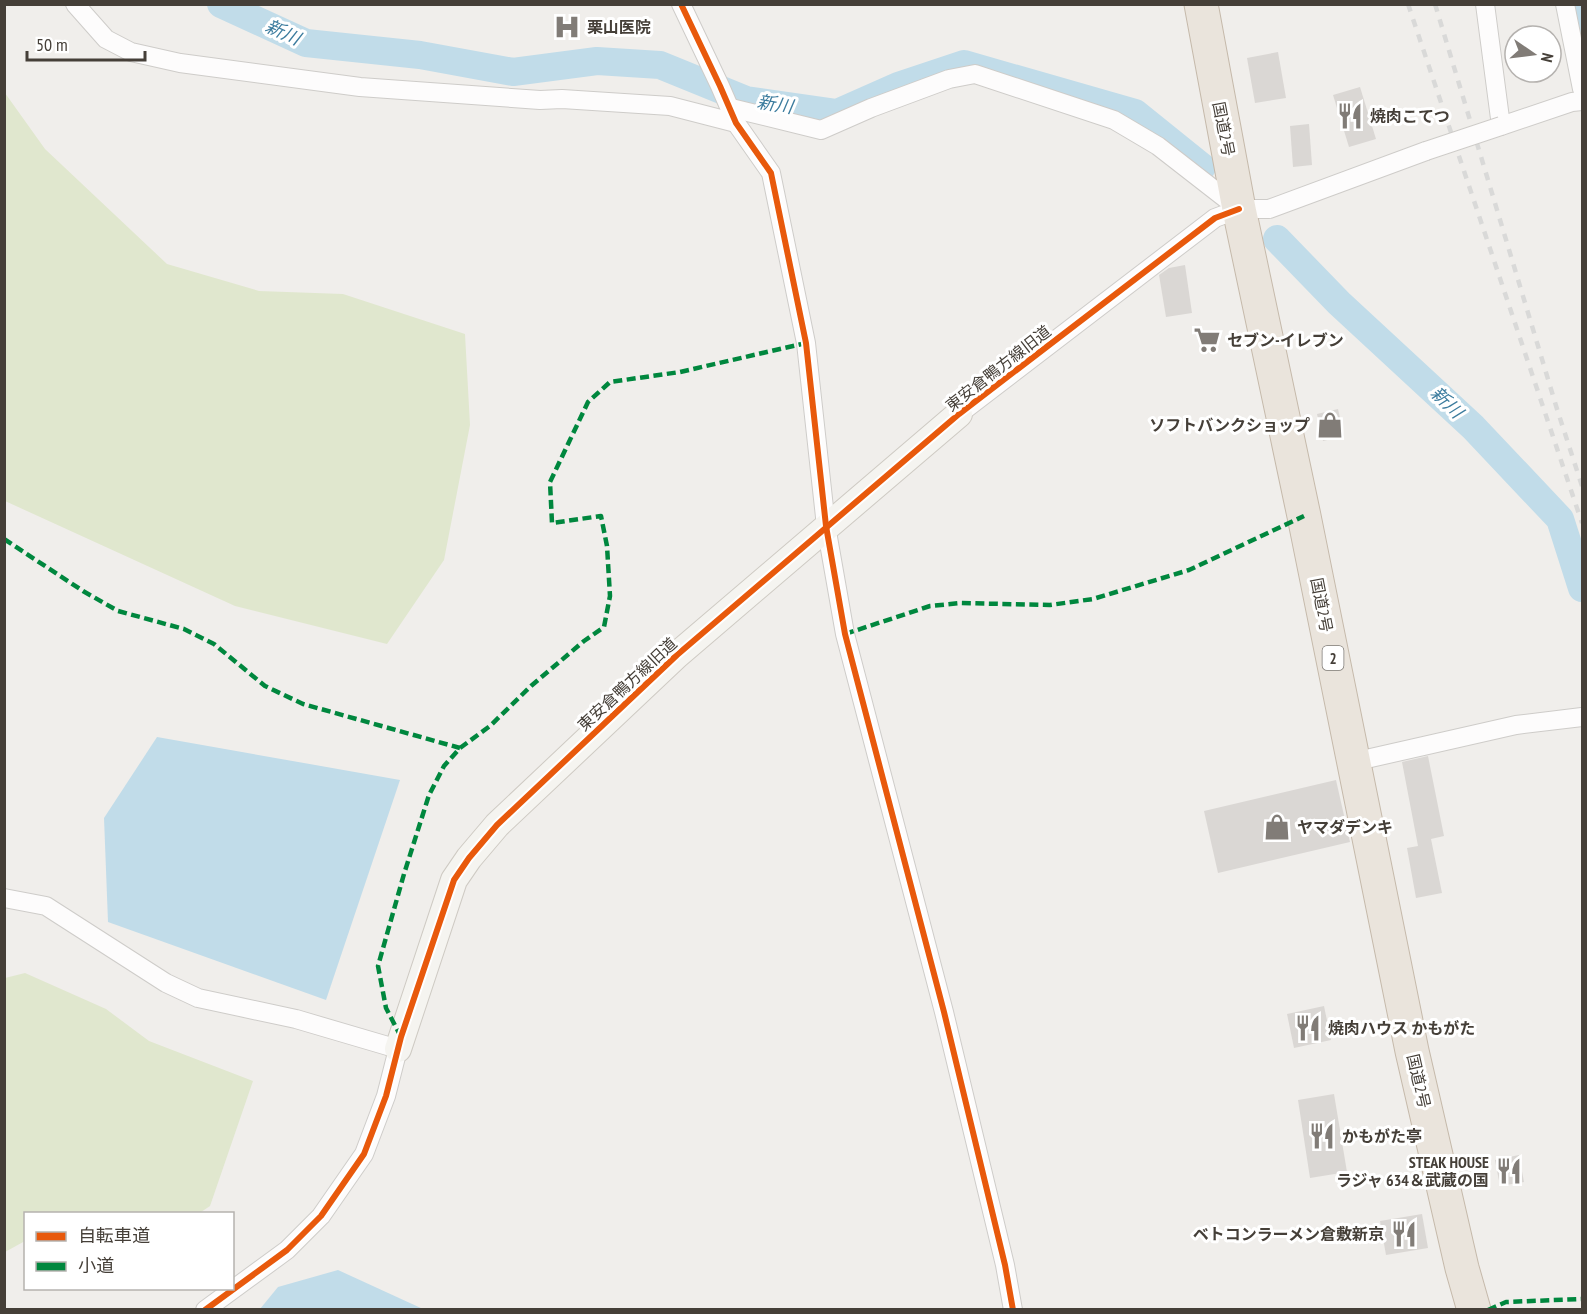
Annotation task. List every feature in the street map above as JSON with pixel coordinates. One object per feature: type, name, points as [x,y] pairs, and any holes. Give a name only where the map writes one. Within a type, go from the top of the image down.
[{"type":"highway","name":"国道2号","points":[[1201,4],[1239,209],[1304,516],[1412,1052],[1462,1268],[1474,1310]]},
{"type":"street","points":[[75,4],[106,39],[131,52],[180,63],[360,87],[540,100],[562,99],[670,106],[821,130],[871,108],[949,79],[975,74],[1114,120],[1158,146],[1239,209],[1269,209],[1426,151],[1572,102],[1582,101]]},
{"type":"street","points":[[681,4],[733,115],[771,173],[806,343],[826,526],[845,634],[944,1012],[1005,1265],[1013,1310]]},
{"type":"street","points":[[1485,4],[1501,126]]},
{"type":"street","points":[[1565,4],[1582,89]]},
{"type":"street","name":"東安倉鴨方線旧道","points":[[234,1289],[287,1250],[321,1216],[364,1154],[386,1096],[398,1049],[454,880],[497,825],[676,655],[959,414],[1215,218],[1239,209]]},
{"type":"street","points":[[1353,762],[1516,725],[1582,717]]},
{"type":"street","points":[[4,898],[46,906],[166,983],[198,998],[296,1019],[398,1049]]},
{"type":"street","name":"東安倉鴨方線旧道","points":[[206,1310],[233,1290]]},
{"type":"green space","points":[[5,93],[45,149],[167,264],[259,291],[343,294],[465,334],[470,425],[444,560],[387,644],[235,606],[5,501]]},
{"type":"green space","points":[[25,973],[106,1009],[149,1041],[253,1081],[210,1206],[201,1212],[24,1212],[24,1242],[5,1252],[5,978]]},
{"type":"water","points":[[157,737],[400,780],[326,1000],[108,922],[104,818]]},
{"type":"water","points":[[338,1270],[423,1309],[260,1309],[278,1287]]},
{"type":"building","points":[[1278,52],[1286,98],[1255,103],[1247,58]]},
{"type":"building","points":[[1360,87],[1376,139],[1349,147],[1333,95]]},
{"type":"building","points":[[1309,124],[1312,165],[1293,167],[1290,126]]},
{"type":"building","points":[[1185,265],[1192,313],[1166,317],[1159,275],[1169,268]]},
{"type":"building","name":"ソフトバンクショップ","points":[[1338,409],[1344,436],[1323,441],[1317,414]]},
{"type":"building","points":[[1428,756],[1444,836],[1431,839],[1442,893],[1416,898],[1407,848],[1418,846],[1402,762]]},
{"type":"building","name":"ヤマダデンキ","points":[[1336,780],[1350,842],[1218,873],[1204,811]]},
{"type":"building","points":[[1324,1006],[1331,1040],[1294,1048],[1287,1014]]},
{"type":"building","name":"かもがた亭","points":[[1334,1094],[1347,1172],[1310,1178],[1298,1100]]},
{"type":"building","name":"STEAK HOUSE ラジャ 634＆武蔵の国","points":[[1519,1155],[1524,1182],[1500,1186],[1495,1160]]},
{"type":"building","name":"ベトコンラーメン倉敷新京","points":[[1422,1214],[1428,1248],[1386,1255],[1380,1221]]},
{"type":"waterway","name":"新川","points":[[221,4],[306,43],[420,55],[513,72],[597,61],[660,65],[746,100],[837,113],[898,86],[964,64],[1135,113],[1202,167]]},
{"type":"waterway","points":[[1577,4],[1582,24]]},
{"type":"waterway","name":"新川","points":[[1277,239],[1339,303],[1473,427],[1560,519],[1582,588]]},
{"type":"railway","points":[[1408,4],[1582,523]]},
{"type":"railway","points":[[1435,4],[1582,486]]},
{"type":"marked path","points":[[401,1037],[386,1008],[378,966],[429,795],[444,766],[460,748],[490,726],[531,686],[604,627],[610,596],[607,546],[601,516],[552,523],[550,482],[588,402],[610,382],[680,372],[806,343]]},
{"type":"marked path","points":[[845,634],[930,606],[961,603],[1050,605],[1093,599],[1189,570],[1304,516]]},
{"type":"marked path","points":[[4,539],[118,611],[184,629],[214,644],[265,686],[303,704],[460,748]]},
{"type":"marked path","points":[[1488,1310],[1506,1302],[1582,1299]]},
{"type":"cycle path","points":[[681,4],[736,123],[771,173],[806,343],[826,526],[845,634],[944,1012],[1005,1265],[1013,1310]]},
{"type":"cycle path","points":[[234,1289],[287,1250],[321,1216],[364,1154],[386,1096],[401,1037],[454,880],[497,825],[677,655],[959,414],[1215,218],[1239,209]]},
{"type":"cycle path","points":[[205,1310],[232,1290]]},
{"type":"place","name":"栗山医院","points":[[567,27]]},
{"type":"place","name":"焼肉こてつ","points":[[1350,116]]},
{"type":"place","name":"セブン-イレブン","points":[[1207,340]]},
{"type":"place","name":"ソフトバンクショップ","points":[[1330,425]]},
{"type":"place","name":"ヤマダデンキ","points":[[1277,827]]},
{"type":"place","name":"焼肉ハウス かもがた","points":[[1308,1028]]},
{"type":"place","name":"かもがた亭","points":[[1322,1136]]},
{"type":"place","name":"STEAK HOUSE ラジャ 634＆武蔵の国","points":[[1509,1171]]},
{"type":"place","name":"ベトコンラーメン倉敷新京","points":[[1404,1234]]}]
